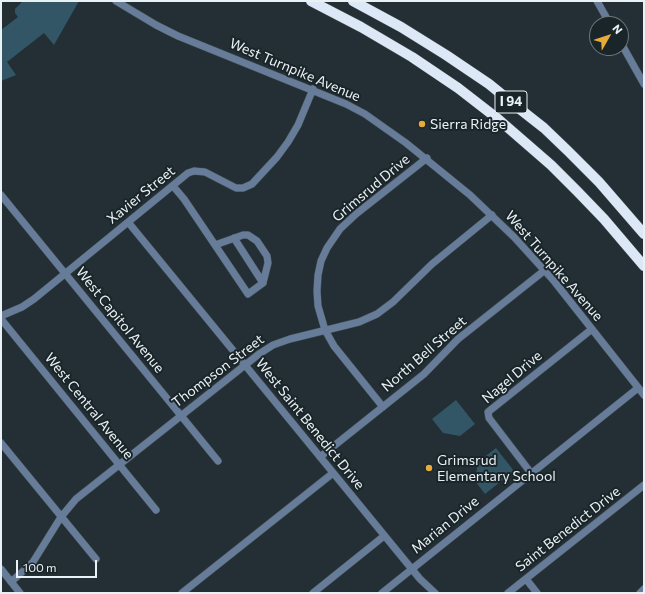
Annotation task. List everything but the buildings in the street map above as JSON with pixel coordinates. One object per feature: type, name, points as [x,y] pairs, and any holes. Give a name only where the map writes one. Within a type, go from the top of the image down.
[{"type":"highway","name":"I 94","points":[[310,1],[370,32],[412,57],[463,92],[503,123],[537,152],[578,192],[604,219],[644,266]]},
{"type":"highway","name":"I 94","points":[[353,1],[401,27],[446,55],[544,128],[598,182],[644,234]]},
{"type":"street","name":"West Turnpike Avenue","points":[[116,1],[175,34],[337,99],[365,114],[427,158],[459,184],[492,215],[544,270],[644,395]]},
{"type":"street","points":[[597,1],[605,16]]},
{"type":"street","points":[[628,56],[644,84]]},
{"type":"street","name":"Xavier Street","points":[[1,318],[28,303],[66,274],[188,173],[198,171],[209,174],[236,188],[246,188],[252,184],[277,157],[288,142],[298,125],[313,89]]},
{"type":"street","name":"Grimsrud Drive","points":[[383,407],[334,346],[325,330],[318,306],[317,283],[321,261],[330,242],[340,230],[350,219],[427,158]]},
{"type":"street","points":[[173,186],[184,199],[248,294],[263,283],[268,263],[267,256],[257,241],[248,235],[243,235],[215,245]]},
{"type":"street","name":"West Capitol Avenue","points":[[1,195],[218,461]]},
{"type":"street","name":"Thompson Street","points":[[11,582],[33,562],[61,517],[76,499],[245,365],[273,345],[290,339],[359,322],[383,310],[398,298],[432,264],[492,215]]},
{"type":"street","name":"West Saint Benedict Drive","points":[[128,222],[411,569]]},
{"type":"street","points":[[234,238],[263,283]]},
{"type":"street","name":"North Bell Street","points":[[320,456],[428,370],[462,336],[544,270]]},
{"type":"street","name":"West Central Avenue","points":[[1,318],[156,510]]},
{"type":"street","name":"Nagel Drive","points":[[531,473],[489,418],[488,412],[592,329]]},
{"type":"street","name":"Marian Drive","points":[[382,593],[638,388]]},
{"type":"street","points":[[1,443],[96,559]]},
{"type":"street","points":[[182,593],[333,473]]},
{"type":"street","name":"Saint Benedict Drive","points":[[508,593],[644,485]]},
{"type":"street","points":[[313,593],[384,536]]},
{"type":"street","points":[[411,569],[425,585],[435,593]]},
{"type":"street","points":[[1,570],[20,593]]},
{"type":"street","points":[[526,579],[537,593]]},
{"type":"street","points":[[640,593],[644,589]]},
{"type":"shaded area","points":[[23,1],[79,1],[54,45],[44,33],[7,62],[16,75],[1,81],[1,30],[18,17],[15,13],[15,9]]},
{"type":"shaded area","points":[[456,400],[475,424],[460,436],[443,433],[432,419]]},
{"type":"shaded area","points":[[496,448],[514,471],[485,494],[475,481],[478,462]]},
{"type":"place","name":"Sierra Ridge","points":[[422,124]]},
{"type":"place","name":"Grimsrud Elementary School","points":[[429,468]]}]
